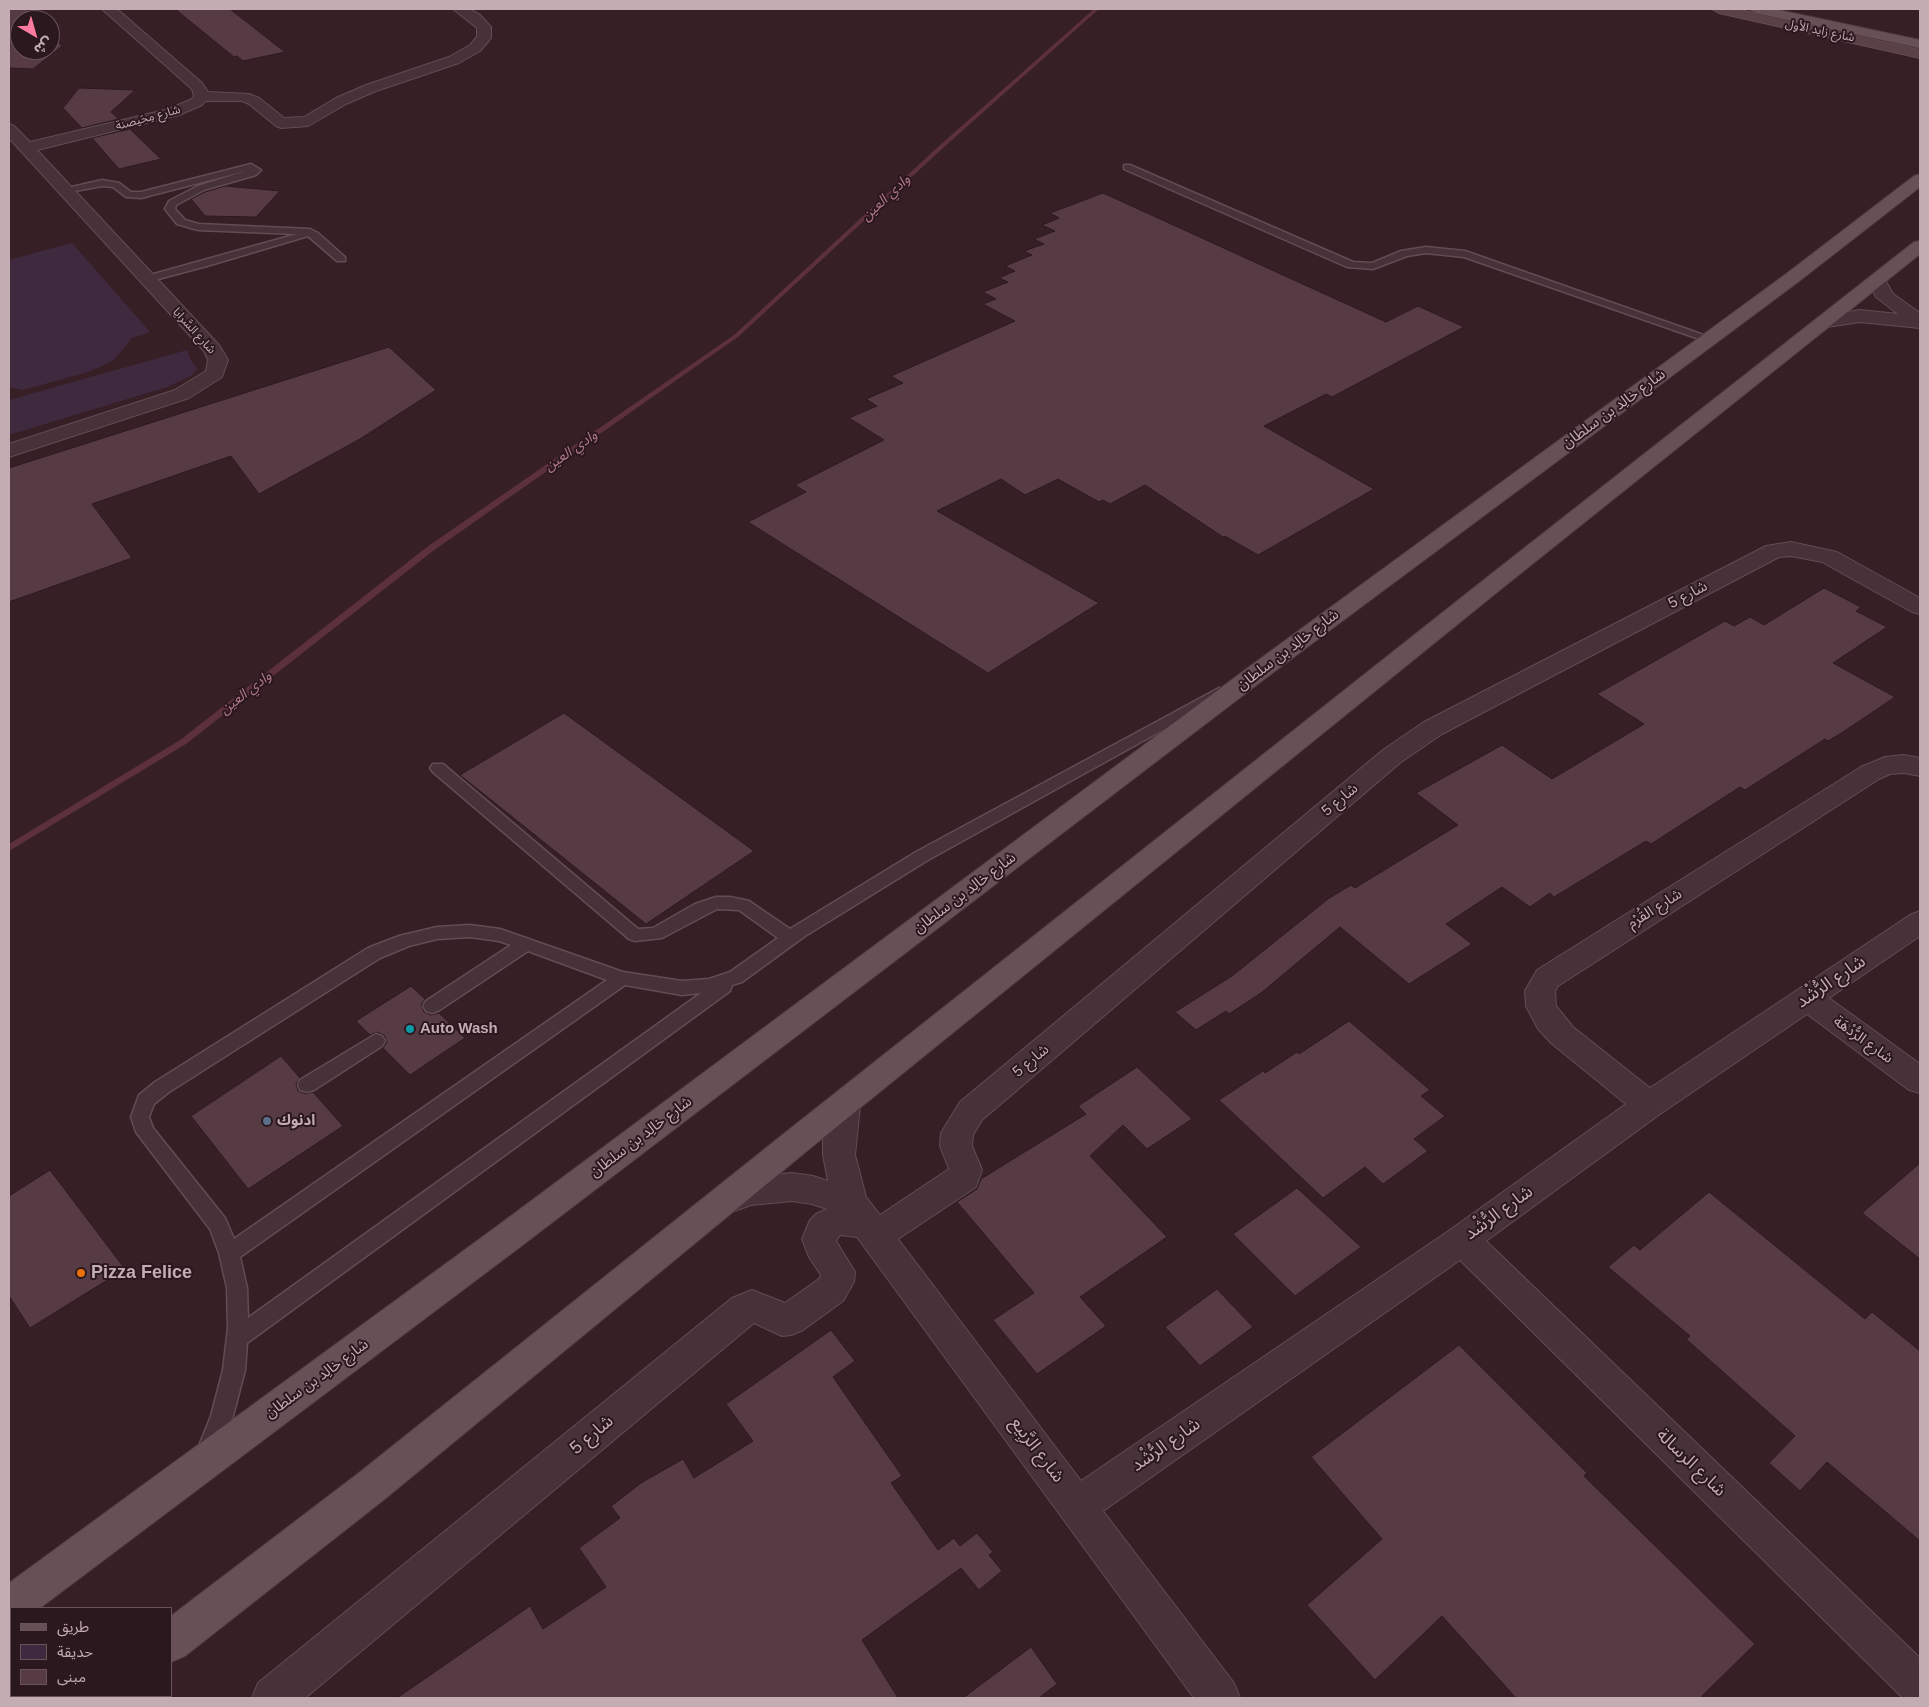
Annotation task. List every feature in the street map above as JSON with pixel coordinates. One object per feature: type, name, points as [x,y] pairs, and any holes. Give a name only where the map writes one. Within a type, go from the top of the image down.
[{"type":"main road","name":"شارع زايد الأول","points":[[1719,9],[1920,54]]},
{"type":"main road","points":[[1756,9],[1920,44]]},
{"type":"main road","name":"شارع زايد الأول","points":[[1800,9],[1920,34]]},
{"type":"main road","points":[[1866,41],[1920,64]]},
{"type":"main road","name":"شارع خالِد بن سلطان","points":[[9,1606],[508,1237],[1258,672],[1709,339],[1920,179]]},
{"type":"main road","points":[[172,1641],[373,1485],[1498,580],[1920,246]]},
{"type":"street","points":[[109,9],[201,91],[201,96],[244,97],[254,101],[281,122],[297,123],[308,120],[341,101],[371,88],[454,60],[475,48],[484,38],[484,27],[475,18],[460,9]]},
{"type":"street","name":"شارع مِحَيصنة","points":[[25,148],[174,112],[192,105],[201,96]]},
{"type":"street","name":"شارع السَّرايا","points":[[9,129],[217,354],[218,366],[215,373],[207,380],[182,394],[9,451]]},
{"type":"street","points":[[1877,280],[1885,296],[1895,305],[1920,321]]},
{"type":"street","points":[[1827,321],[1860,316],[1920,321]]},
{"type":"street","name":"شارع 5","points":[[273,1698],[744,1309],[752,1306],[760,1308],[782,1320],[791,1319],[831,1290],[836,1282],[838,1272],[821,1246],[819,1238],[822,1230],[838,1220],[865,1221],[964,1176],[966,1170],[956,1146],[957,1133],[971,1111],[1392,756],[1433,728],[1761,556],[1774,551],[1791,549],[1829,558],[1920,607]]},
{"type":"street","name":"شارع القُرْم","points":[[1650,1105],[1562,1035],[1549,1021],[1541,1006],[1540,991],[1547,978],[1870,773],[1885,766],[1904,764],[1920,767]]},
{"type":"street","name":"شارع الرُّشْد","points":[[1078,1506],[1462,1240],[1650,1105],[1920,922]]},
{"type":"street","name":"شارع الرُّدْهَة","points":[[1806,998],[1920,1081]]},
{"type":"street","name":"شارع الرَّبِيع","points":[[844,1106],[839,1138],[839,1155],[865,1221],[1220,1698]]},
{"type":"street","points":[[729,1199],[750,1191],[792,1187],[813,1190],[865,1221]]},
{"type":"street","name":"شارع الرسالة","points":[[1462,1240],[1920,1686]]},
{"type":"lane","points":[[64,190],[102,183],[116,185],[129,195],[141,195],[236,169],[251,167],[256,170],[254,173],[201,188],[172,204],[170,209],[182,222],[198,227],[300,230],[311,233],[341,258]]},
{"type":"lane","points":[[1127,167],[1351,265],[1373,266],[1405,253],[1426,250],[1465,254],[1709,339]]},
{"type":"lane","points":[[147,280],[311,233]]},
{"type":"lane","points":[[237,1338],[790,938],[844,902],[922,856],[1258,672]]},
{"type":"lane","points":[[438,768],[622,924],[626,930],[635,934],[656,934],[700,908],[730,903],[743,905],[790,938]]},
{"type":"lane","points":[[202,1463],[222,1416],[234,1370],[237,1338],[237,1288],[229,1253],[218,1224],[145,1132],[140,1117],[146,1100],[180,1074],[365,958],[405,940],[438,933],[470,931],[500,935],[622,978],[682,988],[709,986],[736,977]]},
{"type":"lane","points":[[432,1006],[526,944]]},
{"type":"lane","points":[[229,1253],[622,978]]},
{"type":"lane","points":[[307,1085],[376,1042]]},
{"type":"green space","points":[[72,243],[150,332],[132,338],[113,361],[88,372],[23,390],[9,387],[9,260]]},
{"type":"green space","points":[[187,350],[190,359],[198,369],[191,376],[167,387],[9,435],[9,400]]},
{"type":"building","points":[[9,9],[27,9],[10,10],[10,60],[44,60],[33,69],[9,68]]},
{"type":"building","points":[[175,9],[230,9],[285,52],[243,61],[237,56],[234,57]]},
{"type":"building","points":[[79,88],[135,90],[111,112],[119,119],[82,128],[63,108]]},
{"type":"building","points":[[130,129],[161,159],[119,169],[92,138]]},
{"type":"building","points":[[225,186],[280,191],[256,217],[205,216],[191,199],[205,192]]},
{"type":"building","points":[[1103,193],[1386,322],[1418,306],[1464,327],[1332,397],[1326,394],[1264,426],[1374,489],[1258,555],[1225,536],[1223,537],[1145,485],[1110,504],[1103,500],[1099,502],[1058,479],[1025,495],[1001,479],[937,511],[1099,603],[988,673],[748,522],[806,492],[795,485],[884,440],[849,418],[877,406],[866,399],[903,383],[891,376],[1015,321],[983,304],[996,299],[983,292],[1008,282],[999,278],[1015,271],[1005,266],[1032,255],[1024,251],[1044,244],[1034,239],[1055,231],[1042,225],[1059,218],[1050,213]]},
{"type":"building","points":[[389,347],[436,390],[360,439],[259,494],[231,456],[92,504],[132,558],[9,602],[9,468]]},
{"type":"building","points":[[1824,588],[1861,607],[1856,611],[1887,627],[1833,663],[1895,697],[1846,730],[1828,741],[1825,739],[1745,790],[1740,787],[1651,844],[1646,841],[1554,897],[1550,893],[1530,907],[1502,887],[1446,924],[1472,944],[1409,984],[1340,927],[1261,993],[1229,1014],[1226,1011],[1196,1030],[1175,1012],[1232,976],[1328,899],[1351,885],[1355,888],[1458,825],[1416,793],[1502,745],[1552,779],[1644,724],[1597,694],[1725,621],[1734,626],[1750,617],[1764,625]]},
{"type":"building","points":[[564,713],[754,851],[646,924],[460,775]]},
{"type":"building","name":"Auto Wash","points":[[411,986],[425,999],[421,1005],[424,1012],[431,1015],[439,1013],[465,1038],[410,1075],[383,1048],[387,1042],[384,1035],[377,1032],[370,1035],[356,1021]]},
{"type":"building","points":[[1349,1021],[1430,1090],[1421,1096],[1445,1116],[1414,1139],[1428,1151],[1383,1184],[1365,1167],[1323,1198],[1219,1100],[1263,1071],[1265,1073],[1297,1052],[1299,1054]]},
{"type":"building","name":"ادنوك","points":[[281,1056],[300,1078],[296,1084],[298,1091],[306,1094],[313,1092],[343,1126],[248,1189],[191,1116]]},
{"type":"building","points":[[1137,1067],[1192,1119],[1147,1149],[1123,1125],[1090,1156],[1167,1237],[1080,1297],[1106,1326],[1037,1374],[993,1320],[1034,1293],[957,1202],[977,1189],[981,1179],[1086,1114],[1078,1106]]},
{"type":"building","points":[[1920,1163],[1920,1259],[1862,1213]]},
{"type":"building","points":[[50,1170],[125,1269],[30,1328],[9,1296],[9,1196]]},
{"type":"building","points":[[1297,1188],[1361,1247],[1295,1296],[1233,1234]]},
{"type":"building","points":[[1709,1192],[1865,1319],[1872,1312],[1920,1351],[1920,1541],[1827,1462],[1800,1491],[1769,1463],[1795,1436],[1686,1339],[1690,1336],[1608,1267],[1634,1245],[1640,1250]]},
{"type":"building","points":[[1217,1289],[1253,1327],[1200,1366],[1165,1327]]},
{"type":"building","points":[[831,1330],[855,1361],[833,1377],[902,1476],[891,1483],[938,1550],[954,1538],[960,1546],[977,1533],[993,1552],[989,1555],[1002,1571],[979,1590],[961,1568],[862,1640],[898,1698],[397,1698],[530,1606],[543,1629],[606,1587],[579,1548],[620,1518],[611,1506],[641,1483],[683,1459],[694,1478],[753,1441],[726,1404]]},
{"type":"building","points":[[1459,1345],[1587,1473],[1584,1476],[1755,1644],[1700,1698],[1516,1698],[1442,1616],[1375,1680],[1307,1605],[1382,1539],[1311,1457]]},
{"type":"building","points":[[1031,1647],[1057,1684],[1039,1698],[963,1698]]},
{"type":"waterway","name":"وادي العين","points":[[9,848],[183,742],[430,549],[736,336],[941,147],[1097,9]]},
{"type":"place","name":"Auto Wash","points":[[410,1029]]},
{"type":"place","name":"ادنوك","points":[[267,1121]]},
{"type":"place","name":"Pizza Felice","points":[[81,1273]]}]
